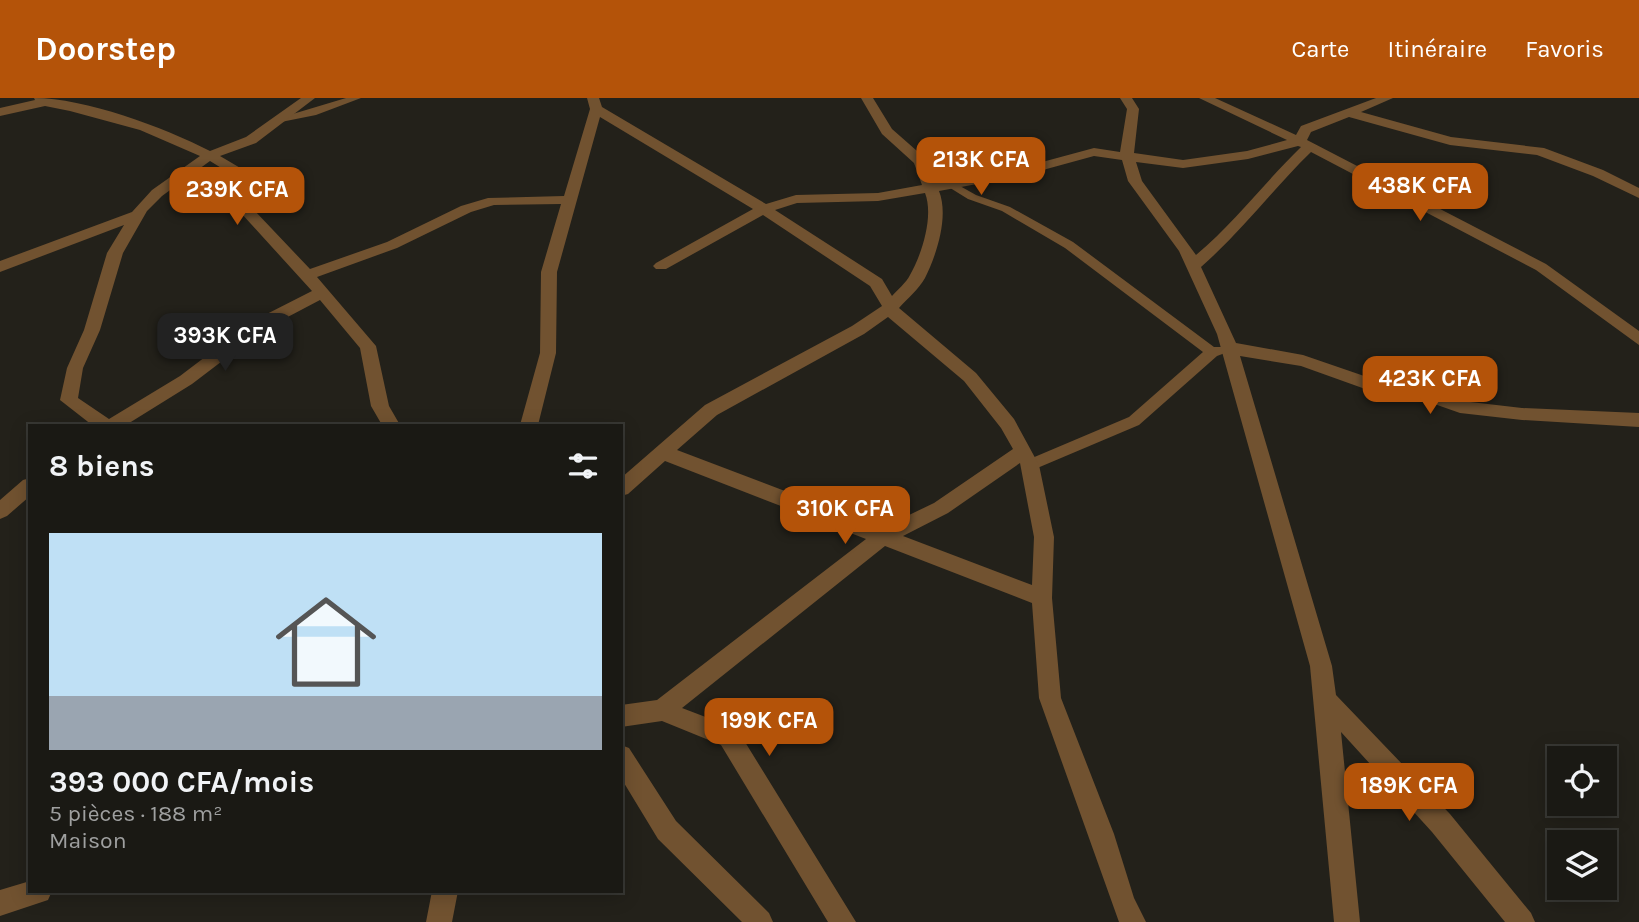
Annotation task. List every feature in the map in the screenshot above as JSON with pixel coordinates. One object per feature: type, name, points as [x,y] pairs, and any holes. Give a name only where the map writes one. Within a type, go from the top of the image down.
[{"type":"street","points":[[103,424],[69,400],[75,368],[92,330],[115,253],[137,215],[157,193],[209,155],[251,140],[309,98]]},
{"type":"street","points":[[623,487],[712,410],[858,330],[890,308],[917,278],[931,240],[936,202],[920,161],[887,131],[867,98]]},
{"type":"street","points":[[1126,98],[1133,109],[1127,152],[1135,181],[1186,250],[1193,267],[1321,666],[1347,922]]},
{"type":"street","points":[[1205,98],[1305,144],[1541,267],[1639,339]]},
{"type":"street","points":[[1193,267],[1231,233],[1278,177],[1305,144],[1306,129],[1356,107],[1387,98]]},
{"type":"street","points":[[0,112],[43,100],[109,115],[159,132],[209,155],[237,172],[246,210],[368,346],[380,406],[390,424]]},
{"type":"street","points":[[529,424],[548,353],[549,272],[594,101],[762,210],[833,252],[876,283],[890,308],[923,340],[970,377],[1008,424],[1026,459],[1044,537],[1042,598],[1050,698],[1102,834],[1123,903],[1133,922]]},
{"type":"street","points":[[1356,107],[1450,141],[1539,152],[1598,173],[1639,194]]},
{"type":"street","points":[[661,266],[762,210],[796,199],[878,197],[1021,172],[1094,152],[1183,164],[1305,144]]},
{"type":"street","points":[[307,275],[392,245],[475,206],[493,201],[569,200]]},
{"type":"street","points":[[0,267],[137,215]]},
{"type":"street","points":[[115,424],[186,380],[257,326],[321,293]]},
{"type":"street","points":[[1221,350],[1303,361],[1368,384],[1425,394],[1460,407],[1522,414],[1639,420]]},
{"type":"street","points":[[664,453],[1042,598]]},
{"type":"street","points":[[623,716],[662,710],[881,538],[941,508],[1026,459]]},
{"type":"street","points":[[0,511],[28,487]]},
{"type":"street","points":[[1325,699],[1441,823],[1522,922]]},
{"type":"street","points":[[662,710],[729,737],[843,922]]},
{"type":"street","points":[[623,759],[667,830],[760,922]]},
{"type":"street","points":[[0,903],[32,893]]},
{"type":"street","points":[[439,922],[445,893]]},
{"type":"lane","points":[[281,119],[312,113],[356,98]]},
{"type":"lane","points":[[951,184],[972,197],[1006,209],[1069,245],[1221,350],[1133,421],[1026,459]]}]
